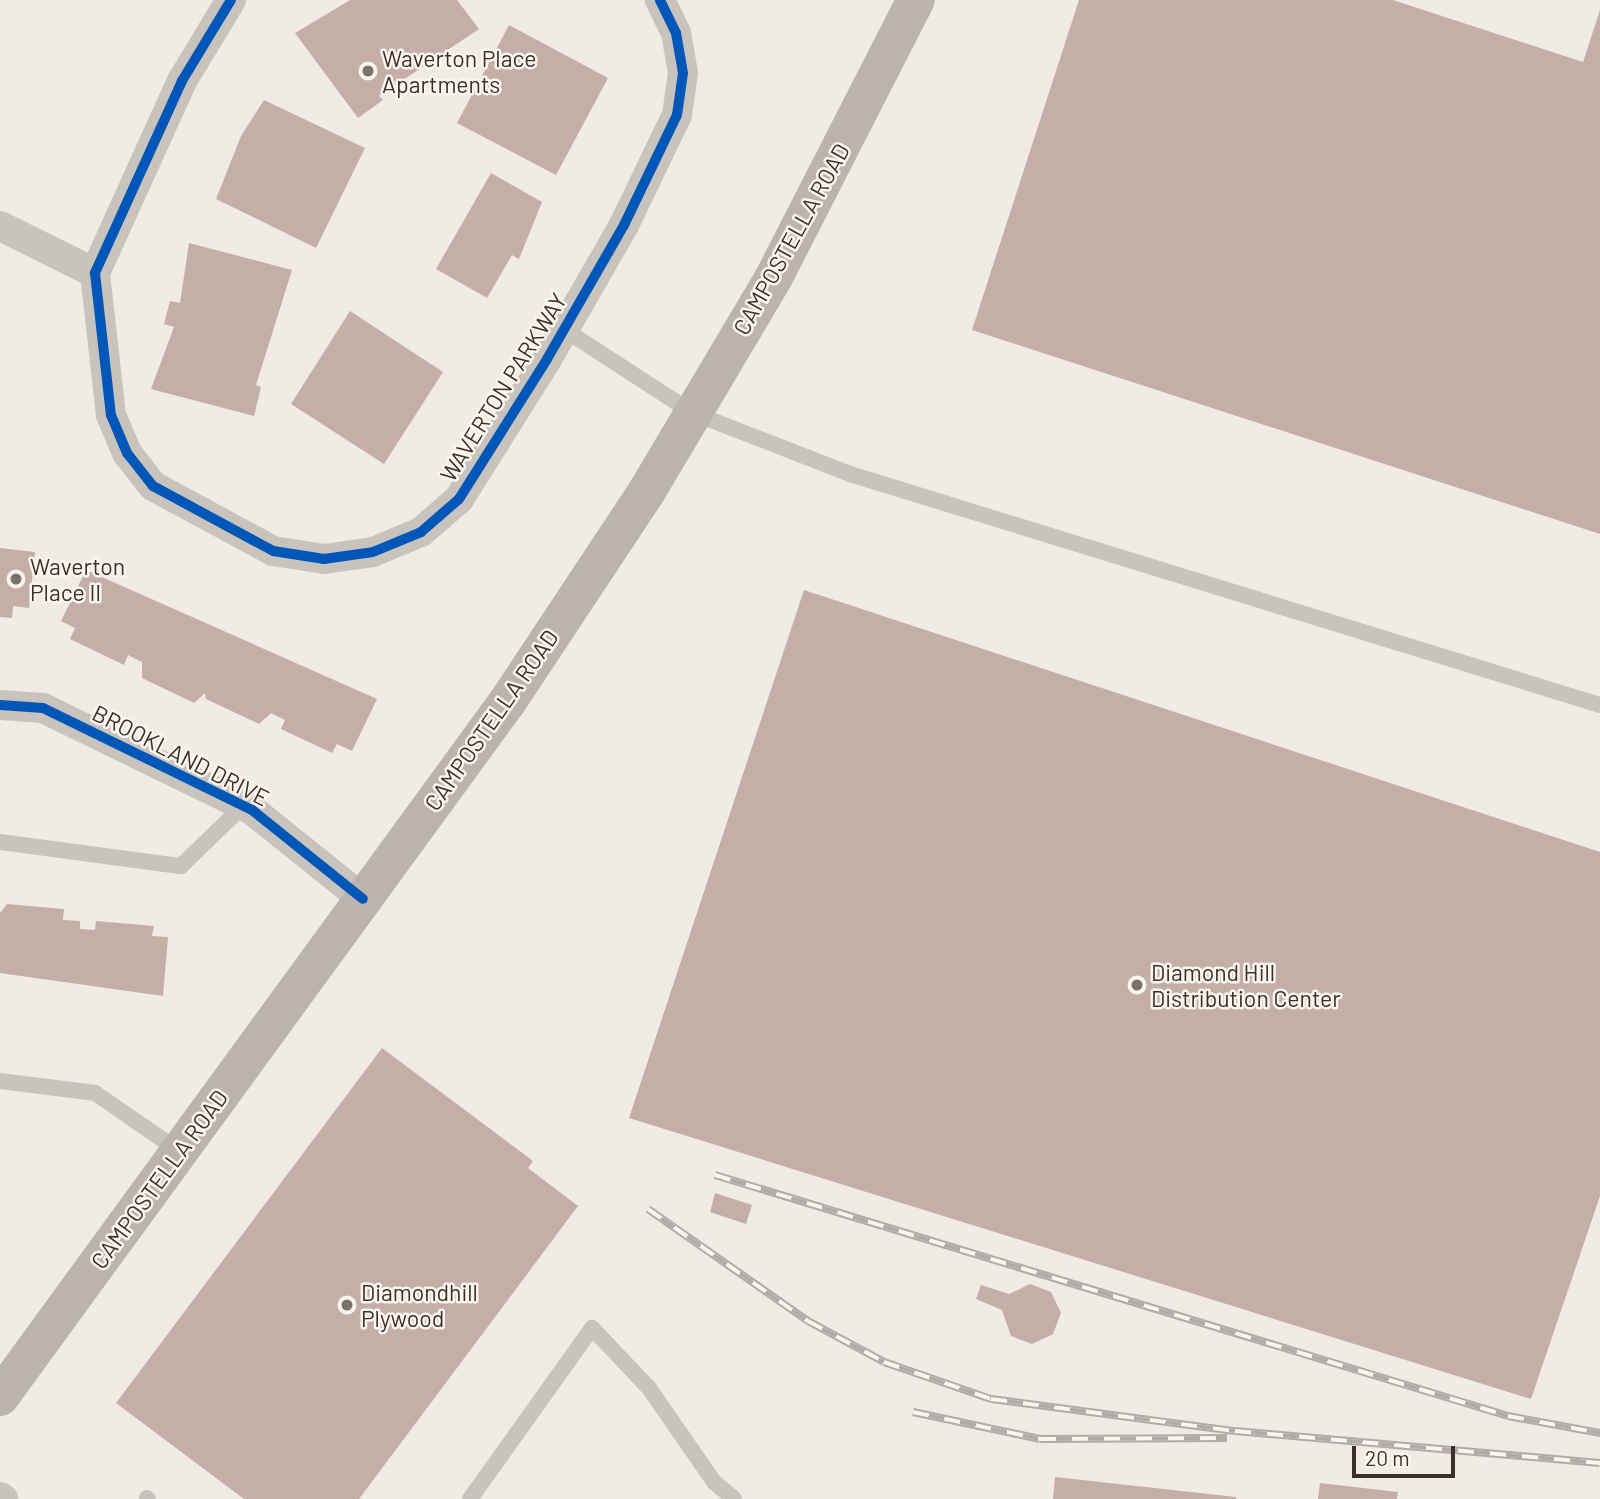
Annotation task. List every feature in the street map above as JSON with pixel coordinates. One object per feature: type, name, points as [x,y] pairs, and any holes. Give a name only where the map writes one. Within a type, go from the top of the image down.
[{"type":"main road","name":"CAMPOSTELLA ROAD","points":[[0,1397],[510,698],[693,413],[774,277],[916,0]]},
{"type":"street","points":[[0,226],[95,273],[182,81],[231,0]]},
{"type":"street","name":"WAVERTON PARKWAY","points":[[95,273],[111,415],[127,453],[153,486],[273,551],[324,559],[373,552],[421,532],[459,499],[565,330],[677,115],[683,73],[676,33],[660,0]]},
{"type":"street","name":"BROOKLAND DRIVE","points":[[0,705],[43,708],[243,806],[363,899]]},
{"type":"lane","points":[[565,330],[693,413],[849,474],[1600,705]]},
{"type":"lane","points":[[0,842],[181,866],[243,806]]},
{"type":"lane","points":[[0,1081],[95,1093],[179,1151]]},
{"type":"lane","points":[[470,1499],[592,1328],[649,1388],[714,1482],[734,1499]]},
{"type":"building","name":"Waverton Place Apartments","points":[[350,0],[457,0],[479,29],[379,96],[383,100],[358,118],[295,33]]},
{"type":"building","points":[[1079,0],[1393,0],[1583,62],[1600,10],[1600,534],[972,330]]},
{"type":"building","points":[[509,25],[608,78],[556,175],[457,123]]},
{"type":"building","points":[[264,100],[365,148],[316,248],[216,199],[241,136]]},
{"type":"building","points":[[491,173],[542,202],[519,259],[512,255],[487,298],[436,269]]},
{"type":"building","points":[[189,243],[292,270],[256,385],[261,387],[254,416],[151,389],[174,327],[164,324],[170,301],[180,303]]},
{"type":"building","points":[[350,311],[443,372],[384,464],[291,404]]},
{"type":"building","name":"Waverton Place II","points":[[0,548],[35,552],[29,608],[13,606],[12,618],[0,617]]},
{"type":"building","points":[[86,570],[377,699],[352,751],[337,744],[332,753],[281,729],[285,720],[271,713],[259,724],[206,699],[205,693],[194,703],[142,678],[142,662],[128,655],[124,665],[70,639],[75,628],[61,621]]},
{"type":"building","name":"Diamond Hill Distribution Center","points":[[804,590],[1600,852],[1600,1196],[1531,1399],[629,1118]]},
{"type":"building","points":[[7,904],[64,909],[63,920],[80,921],[80,929],[95,930],[96,921],[154,926],[152,936],[168,937],[163,996],[0,973],[0,913]]},
{"type":"building","name":"Diamondhill Plywood","points":[[382,1048],[533,1161],[528,1168],[578,1206],[359,1499],[244,1499],[116,1403]]},
{"type":"building","points":[[715,1193],[752,1205],[746,1224],[710,1212]]},
{"type":"building","points":[[1030,1284],[1051,1292],[1061,1313],[1053,1334],[1032,1344],[1011,1336],[1002,1310],[976,1299],[981,1285],[1009,1294]]},
{"type":"building","points":[[1055,1477],[1236,1497],[1236,1499],[1053,1499]]},
{"type":"building","points":[[1320,1483],[1398,1492],[1397,1499],[1318,1499]]},
{"type":"railway","points":[[715,1175],[1508,1416],[1600,1433]]},
{"type":"railway","points":[[648,1209],[808,1321],[884,1362],[991,1399],[1235,1431],[1600,1463]]},
{"type":"railway","points":[[913,1412],[1040,1439],[1227,1438]]},
{"type":"cycle path","points":[[231,0],[182,81],[95,273],[111,415],[127,453],[153,486],[273,551],[324,559],[373,552],[421,532],[459,499],[547,359],[624,225],[677,115],[683,73],[676,33],[660,0]]},
{"type":"cycle path","points":[[0,705],[43,708],[252,810],[363,899]]},
{"type":"place","name":"Waverton Place Apartments","points":[[368,71]]},
{"type":"place","name":"Waverton Place II","points":[[16,579]]},
{"type":"place","name":"Diamond Hill Distribution Center","points":[[1137,985]]},
{"type":"place","name":"Diamondhill Plywood","points":[[347,1305]]}]
